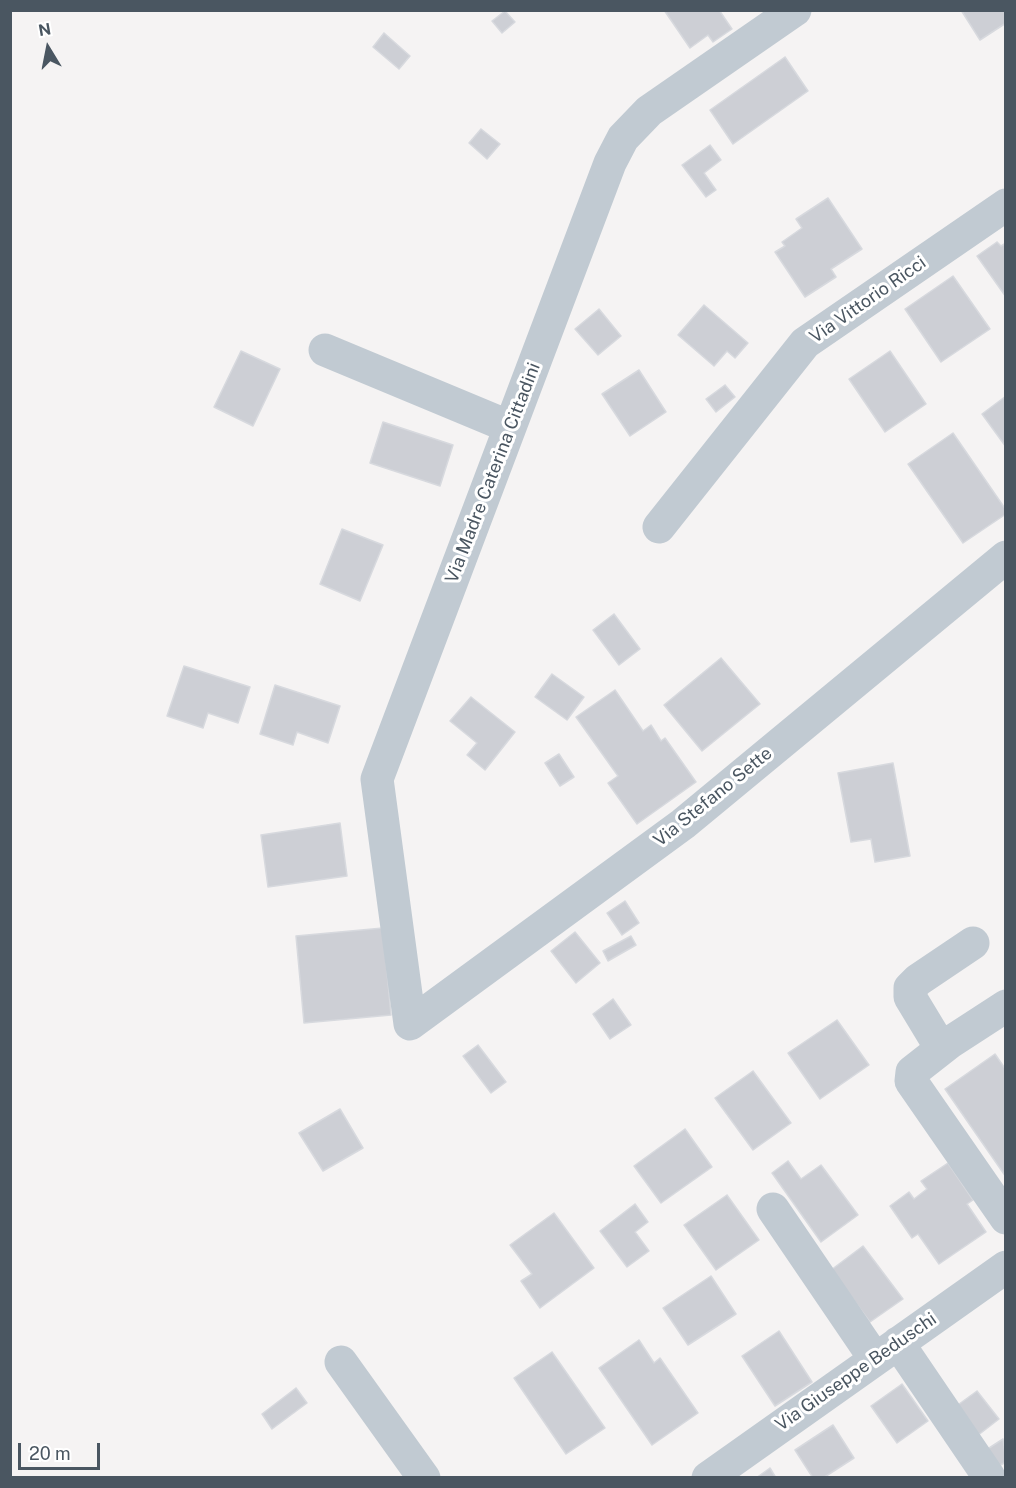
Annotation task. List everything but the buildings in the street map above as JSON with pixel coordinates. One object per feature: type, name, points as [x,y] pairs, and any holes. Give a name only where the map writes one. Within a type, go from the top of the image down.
[{"type":"street","name":"Via Madre Caterina Cittadini","points":[[410,1024],[377,779],[510,427],[622,138],[649,111],[795,10]]},
{"type":"street","name":"Via Vittorio Ricci","points":[[659,527],[805,343],[1005,205]]},
{"type":"street","points":[[325,350],[510,427]]},
{"type":"street","name":"Via Stefano Sette","points":[[410,1024],[683,824],[1005,557]]},
{"type":"street","points":[[949,1043],[936,1040],[910,997],[910,988],[918,980],[973,943]]},
{"type":"street","points":[[1005,1006],[949,1043],[912,1072],[911,1081],[1005,1218]]},
{"type":"street","points":[[773,1209],[989,1477]]},
{"type":"street","name":"Via Giuseppe Beduschi","points":[[708,1478],[1005,1267]]},
{"type":"street","points":[[340,1362],[424,1478]]}]
